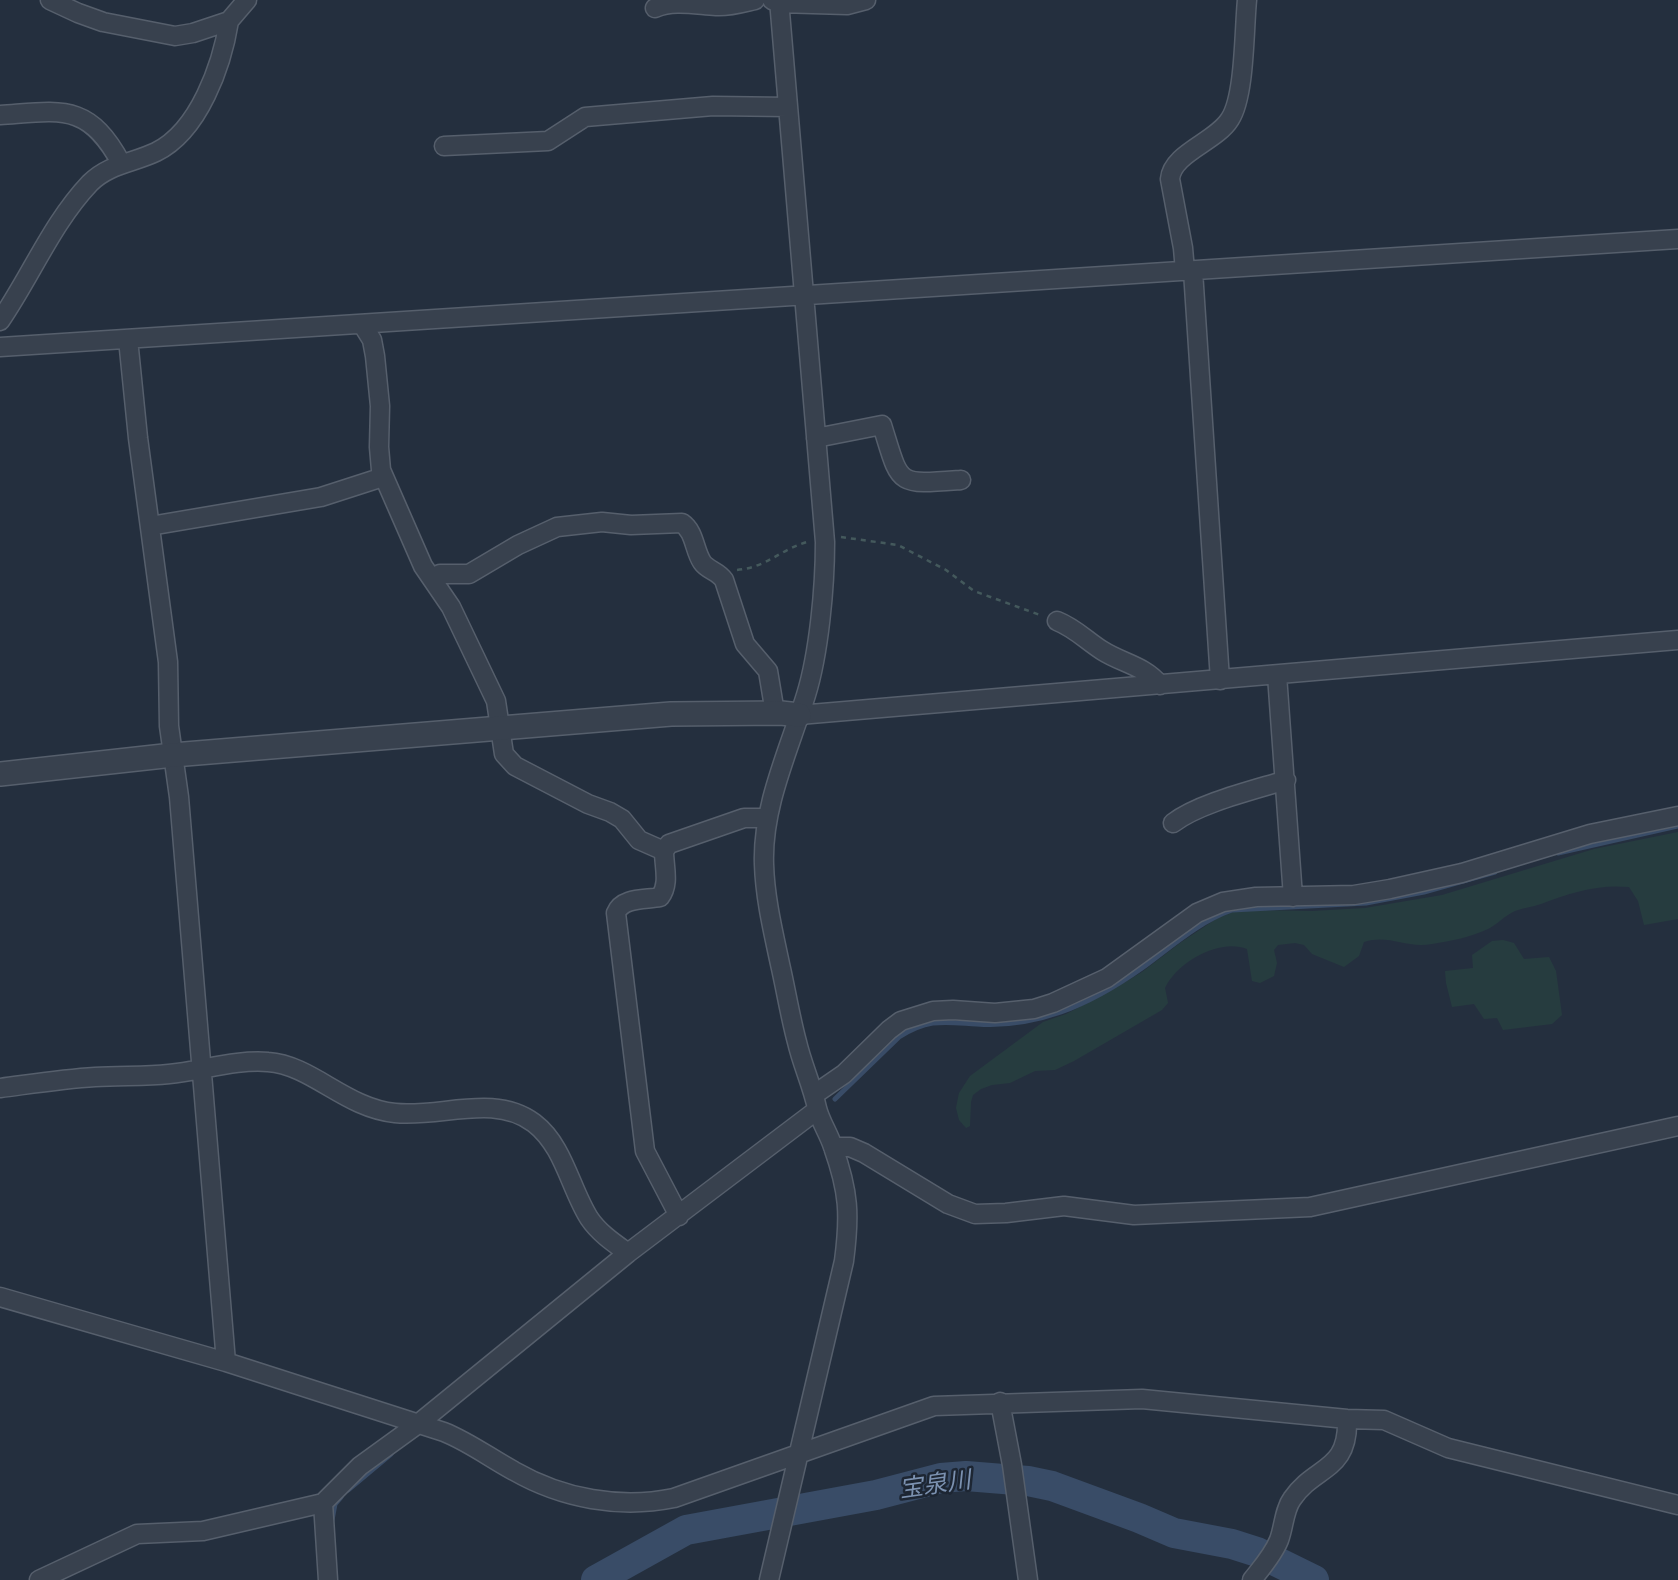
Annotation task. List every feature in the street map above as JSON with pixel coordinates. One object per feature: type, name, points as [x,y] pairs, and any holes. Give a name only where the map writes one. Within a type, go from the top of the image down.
[{"type":"street","points":[[50,0],[103,22],[175,36],[229,21],[247,0]]},
{"type":"street","points":[[655,8],[663,3],[699,3],[714,6],[755,0]]},
{"type":"street","points":[[769,1580],[844,1261],[849,1223],[849,1203],[833,1147],[797,1042],[768,904],[764,864],[768,818],[814,659],[825,574],[825,538],[777,1],[847,5],[866,0]]},
{"type":"street","points":[[1220,680],[1189,271],[1170,170],[1224,127],[1232,116],[1240,83],[1247,0]]},
{"type":"street","points":[[0,321],[68,209],[93,180],[108,169],[157,151],[174,141],[188,123],[205,98],[226,43],[229,21]]},
{"type":"street","points":[[444,146],[548,141],[585,117],[713,106],[788,107]]},
{"type":"street","points":[[0,115],[49,112],[81,116],[91,122],[112,147],[121,163]]},
{"type":"street","points":[[0,346],[1678,239]]},
{"type":"street","points":[[362,324],[372,340],[375,356],[381,424],[379,459],[383,477],[423,566],[451,607],[496,701],[504,754],[515,766],[622,819],[639,840],[664,851]]},
{"type":"street","points":[[128,339],[138,438],[168,662],[169,726],[178,786],[226,1362]]},
{"type":"street","points":[[816,438],[882,425],[896,472],[902,478],[922,483],[961,480]]},
{"type":"street","points":[[150,526],[321,497],[383,477]]},
{"type":"street","points":[[432,578],[440,575],[469,574],[518,545],[557,527],[602,522],[631,525],[682,523],[690,531],[701,561],[719,573],[724,580],[745,644],[768,671],[775,713]]},
{"type":"street","points":[[1057,621],[1068,625],[1105,653],[1152,675],[1160,685]]},
{"type":"street","points":[[0,774],[173,755],[500,727],[671,714],[799,715],[1678,640]]},
{"type":"street","points":[[1277,675],[1293,897]]},
{"type":"street","points":[[1173,823],[1210,805],[1286,780]]},
{"type":"street","points":[[39,1580],[136,1534],[190,1533],[323,1503],[360,1466],[418,1424],[679,1216],[816,1102],[889,1030],[914,1016],[953,1010],[995,1013],[1034,1009],[1053,1003],[1107,978],[1197,913],[1223,902],[1239,899],[1354,895],[1423,883],[1590,834],[1678,816]]},
{"type":"street","points":[[679,1216],[645,1151],[615,920],[618,906],[624,902],[660,897],[664,892],[664,851],[669,844],[733,822],[755,817],[768,818]]},
{"type":"street","points":[[0,1088],[268,1062],[303,1073],[360,1105],[394,1113],[482,1108],[516,1112],[533,1123],[554,1144],[590,1220],[601,1234],[628,1254]]},
{"type":"street","points":[[833,1147],[841,1145],[857,1150],[948,1204],[975,1214],[1064,1206],[1134,1215],[1310,1207],[1678,1126]]},
{"type":"street","points":[[0,1297],[226,1362],[418,1424],[468,1442],[528,1479],[577,1495],[622,1504],[650,1503],[674,1498],[919,1410],[942,1405],[1142,1399],[1347,1419],[1384,1420],[1448,1448],[1678,1505]]},
{"type":"street","points":[[1000,1402],[1028,1580]]},
{"type":"street","points":[[1252,1580],[1275,1550],[1290,1501],[1297,1492],[1337,1460],[1346,1439],[1347,1419]]},
{"type":"street","points":[[323,1503],[328,1580]]},
{"type":"path","points":[[719,573],[763,565],[794,546],[825,538],[840,537],[898,545],[946,570],[974,592],[1057,621]]},
{"type":"green space","points":[[1678,832],[1678,919],[1644,925],[1638,901],[1629,887],[1606,887],[1573,893],[1515,911],[1488,929],[1454,940],[1423,945],[1382,940],[1364,942],[1359,956],[1344,967],[1312,954],[1304,945],[1278,945],[1274,950],[1277,963],[1274,976],[1260,983],[1252,981],[1247,949],[1236,946],[1212,950],[1189,961],[1171,978],[1165,988],[1168,1003],[1162,1010],[1055,1070],[1035,1071],[1010,1083],[981,1089],[973,1095],[970,1126],[966,1128],[959,1120],[956,1108],[959,1093],[970,1076],[1043,1022],[1066,1014],[1107,993],[1142,972],[1216,919],[1233,912],[1365,908],[1442,895],[1594,849]]},
{"type":"green space","points":[[1492,941],[1514,943],[1524,959],[1549,957],[1556,971],[1562,1015],[1552,1024],[1503,1030],[1497,1018],[1484,1019],[1474,1004],[1452,1007],[1445,971],[1473,968],[1472,955]]},
{"type":"waterway","points":[[1558,853],[1678,826]]},
{"type":"waterway","points":[[835,1099],[899,1037],[910,1031],[928,1024],[998,1024],[1041,1018],[1061,1012],[1113,987],[1196,928],[1232,910],[1366,903],[1424,892],[1495,872]]},
{"type":"waterway","points":[[348,1490],[391,1454]]},
{"type":"waterway","name":"宝泉川","points":[[596,1580],[686,1530],[876,1495],[941,1478],[966,1476],[1028,1481],[1052,1486],[1174,1533],[1232,1544],[1257,1552],[1314,1580]]},
{"type":"waterway","points":[[332,1520],[335,1504],[341,1497]]}]
